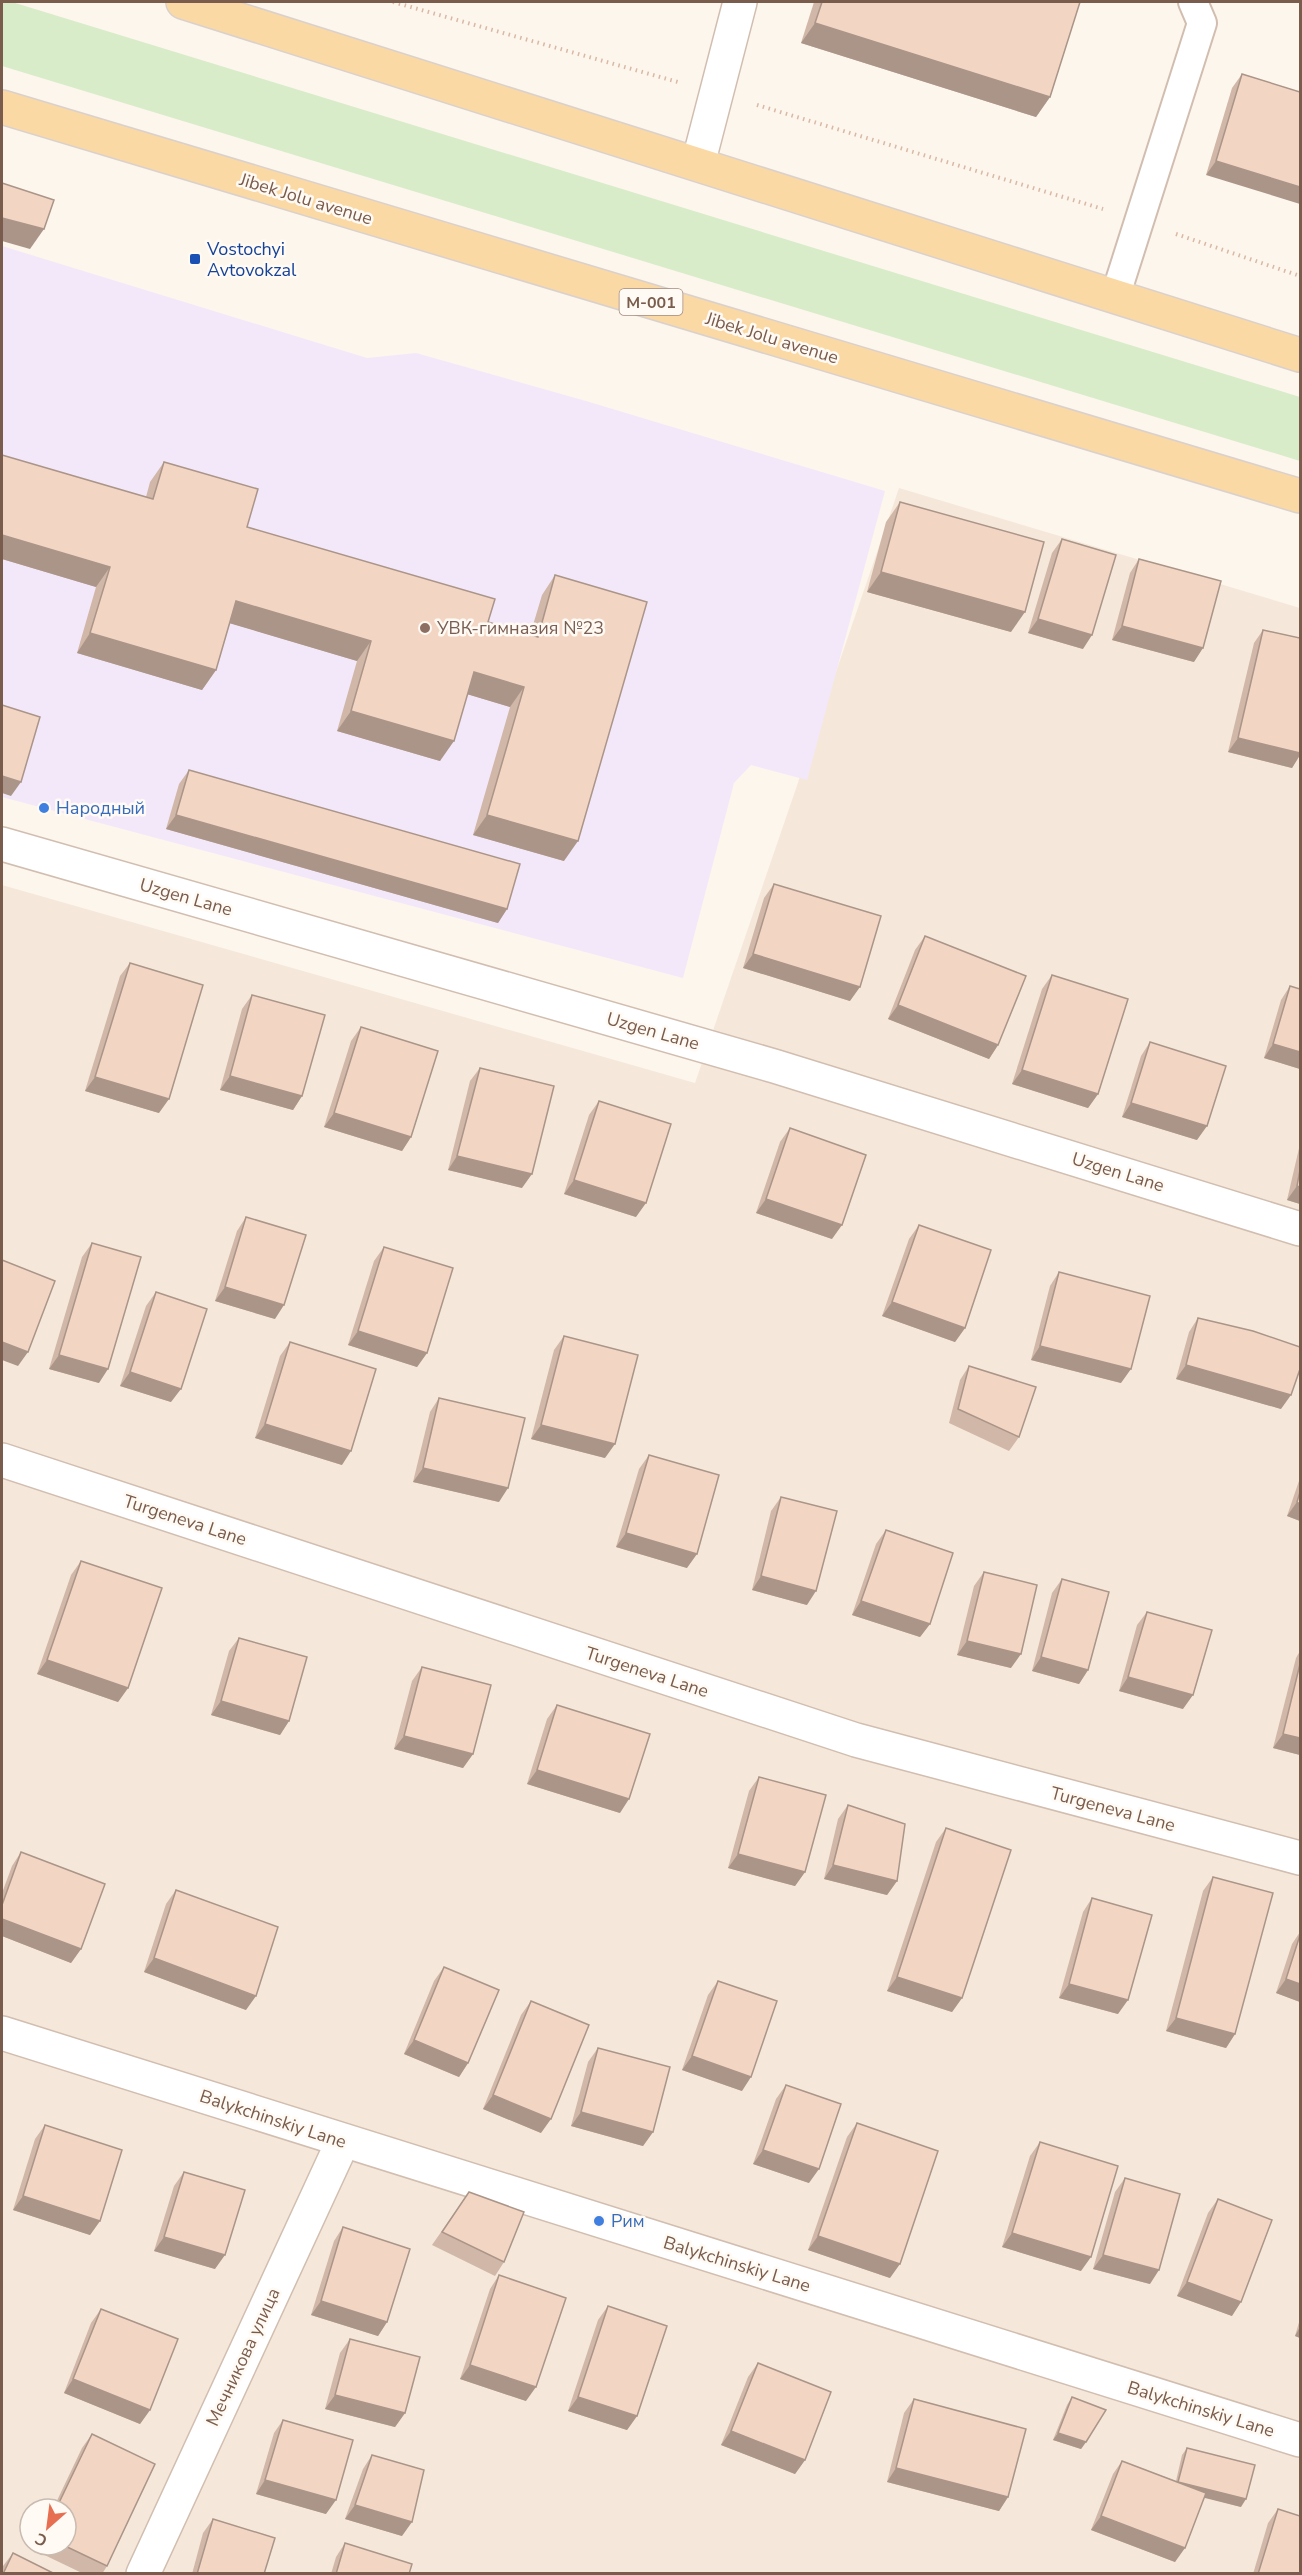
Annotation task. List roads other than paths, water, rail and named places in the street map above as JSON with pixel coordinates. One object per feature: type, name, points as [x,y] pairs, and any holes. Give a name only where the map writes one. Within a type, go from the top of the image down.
[{"type":"main road","points":[[183,2],[1300,355]]},
{"type":"main road","name":"Jibek Jolu avenue","points":[[2,107],[1300,496]]},
{"type":"street","points":[[698,164],[740,2]]},
{"type":"street","name":"Uzgen Lane","points":[[2,844],[774,1066],[1300,1229]]},
{"type":"street","name":"Turgeneva Lane","points":[[2,1460],[856,1740],[1300,1858]]},
{"type":"street","name":"Balykchinskiy Lane","points":[[2,2033],[1300,2440]]},
{"type":"street","name":"Мечникова улица","points":[[143,2574],[343,2141]]},
{"type":"lane","points":[[1115,297],[1202,23],[1193,2]]},
{"type":"place","name":"Vostochyi Avtovokzal","points":[[195,259]]},
{"type":"place","name":"УВК-гимназия №23","points":[[425,628]]},
{"type":"place","name":"Народный","points":[[44,808]]},
{"type":"place","name":"Рим","points":[[599,2221]]}]
